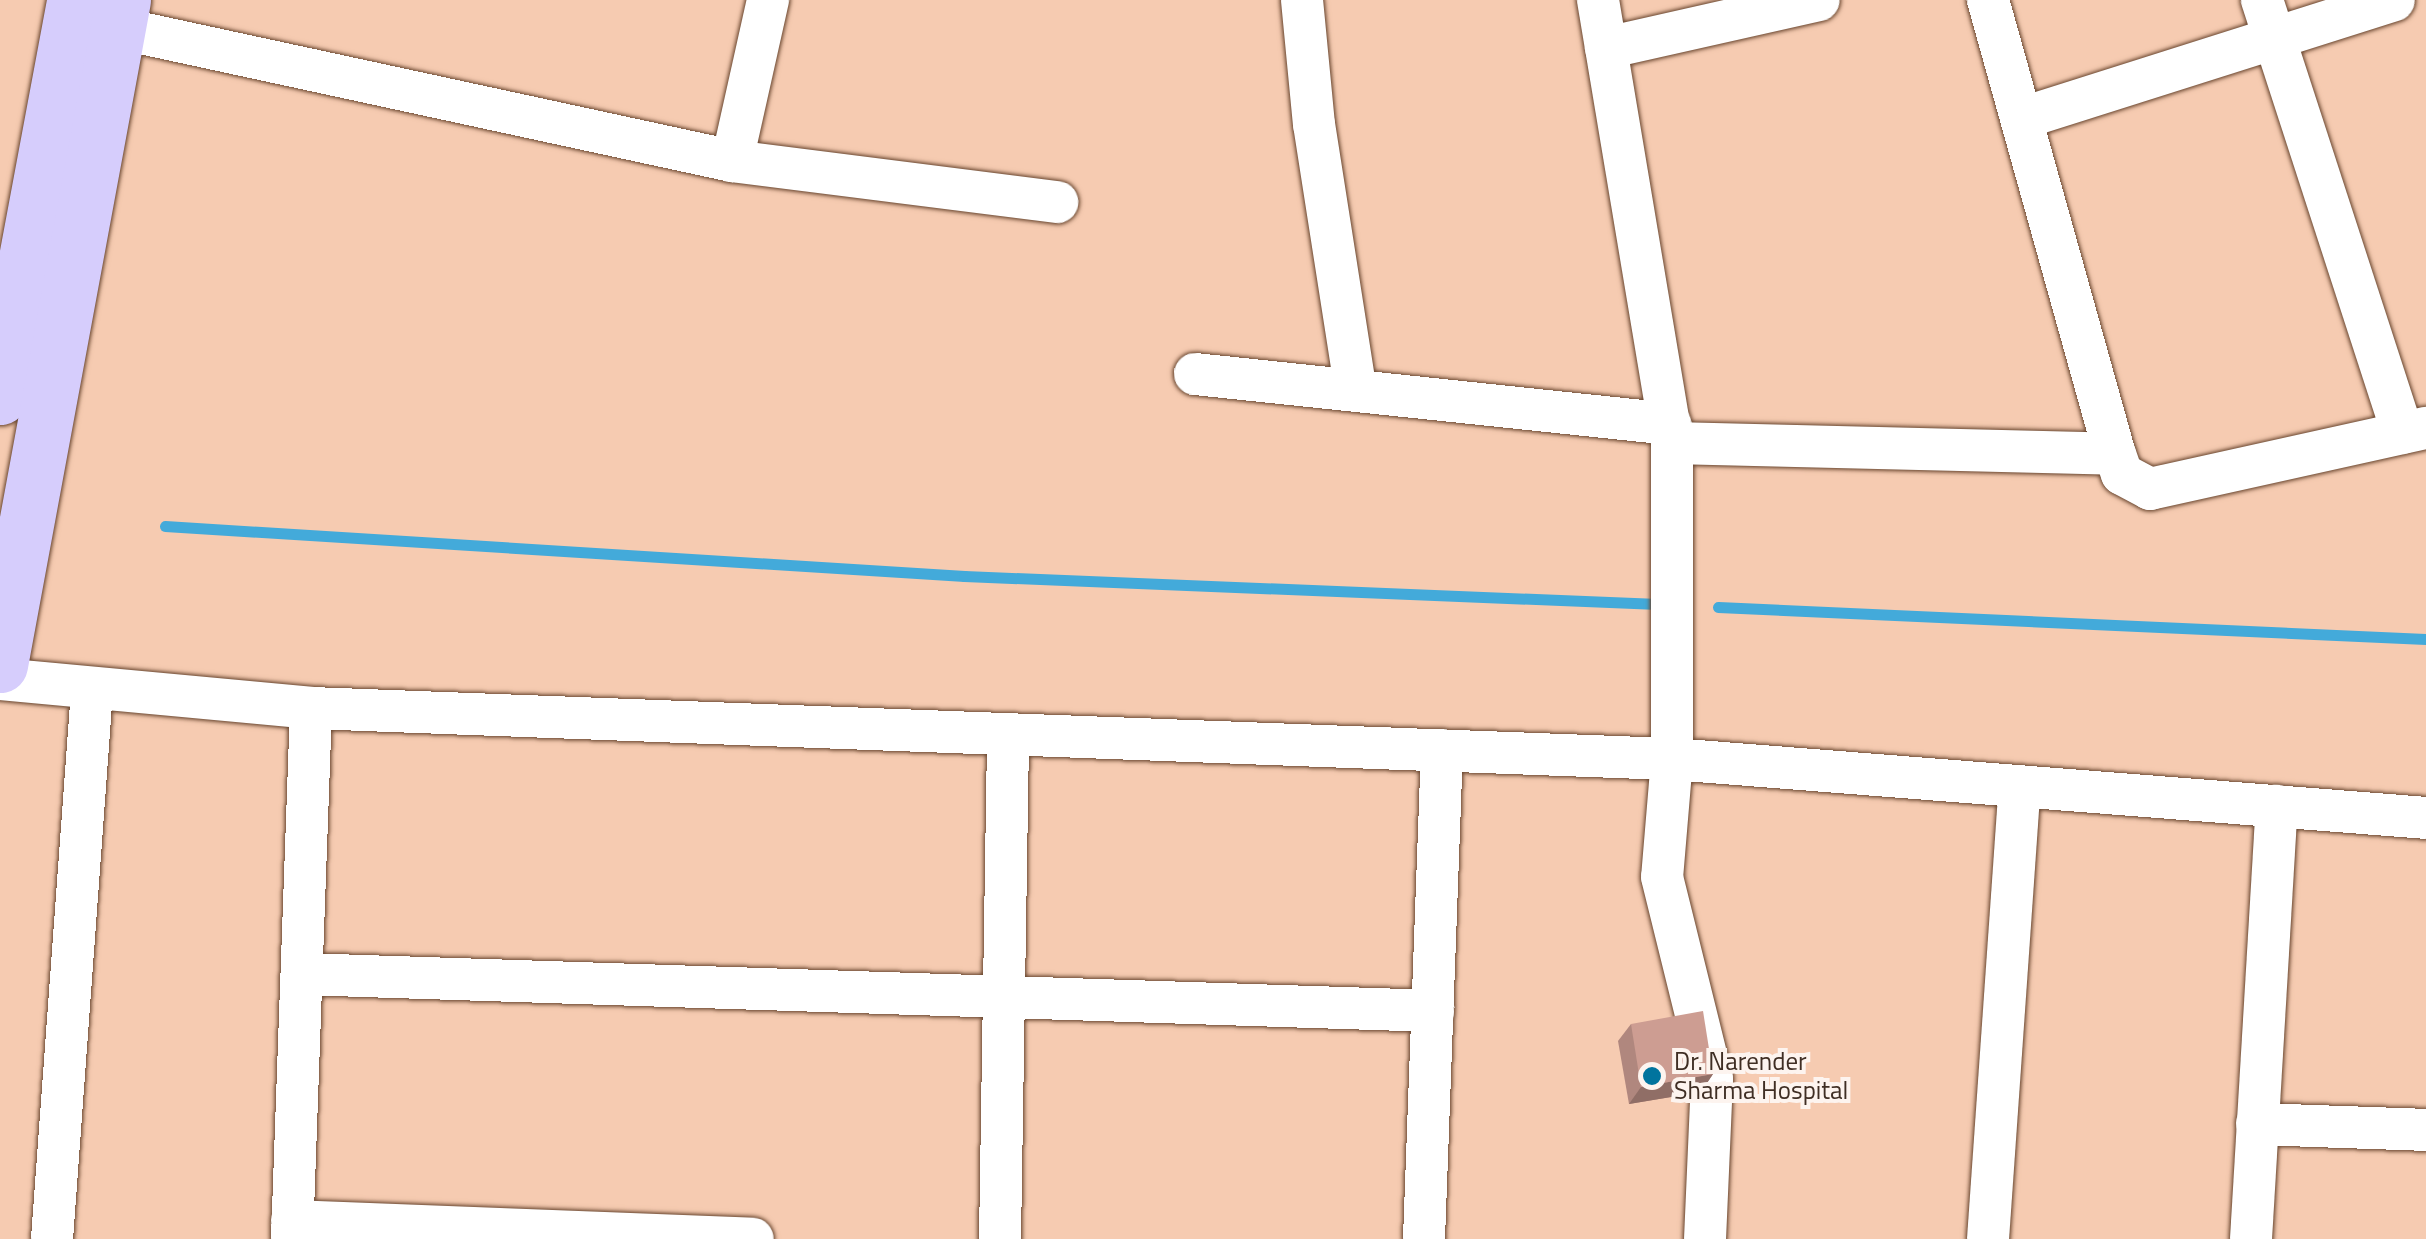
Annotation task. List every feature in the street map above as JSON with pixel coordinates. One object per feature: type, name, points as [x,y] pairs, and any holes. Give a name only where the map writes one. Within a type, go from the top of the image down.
[{"type":"main road","points":[[0,397],[105,9]]},
{"type":"main road","points":[[0,665],[105,9]]},
{"type":"street","points":[[732,160],[768,0]]},
{"type":"street","points":[[1302,0],[1314,124],[1356,391]]},
{"type":"street","points":[[1598,0],[1671,433],[1672,759],[1662,878],[1712,1079],[1705,1239]]},
{"type":"street","points":[[1606,48],[1820,0]]},
{"type":"street","points":[[1988,0],[2115,454],[2122,474],[2139,487],[2170,488],[2414,430],[2268,19]]},
{"type":"street","points":[[2023,118],[2268,19],[2394,0]]},
{"type":"street","points":[[105,9],[732,160],[1057,202]]},
{"type":"street","points":[[1195,374],[1671,433],[2115,454]]},
{"type":"street","points":[[0,679],[92,691],[311,708],[1008,738],[1672,759],[2426,818]]},
{"type":"street","points":[[52,1239],[92,691]]},
{"type":"street","points":[[311,708],[292,1230],[754,1239]]},
{"type":"street","points":[[1000,1239],[1008,738]]},
{"type":"street","points":[[1424,1239],[1442,750]]},
{"type":"street","points":[[1988,1239],[2020,787]]},
{"type":"street","points":[[2250,1239],[2277,806]]},
{"type":"street","points":[[302,974],[1433,1010]]},
{"type":"street","points":[[2257,1124],[2426,1130]]},
{"type":"building","points":[[1703,1011],[1713,1074],[1641,1087],[1631,1024]]},
{"type":"waterway","points":[[165,526],[964,576],[1658,604]]},
{"type":"waterway","points":[[1718,607],[2426,639]]},
{"type":"place","name":"Dr. Narender Sharma Hospital","points":[[1652,1076]]}]
